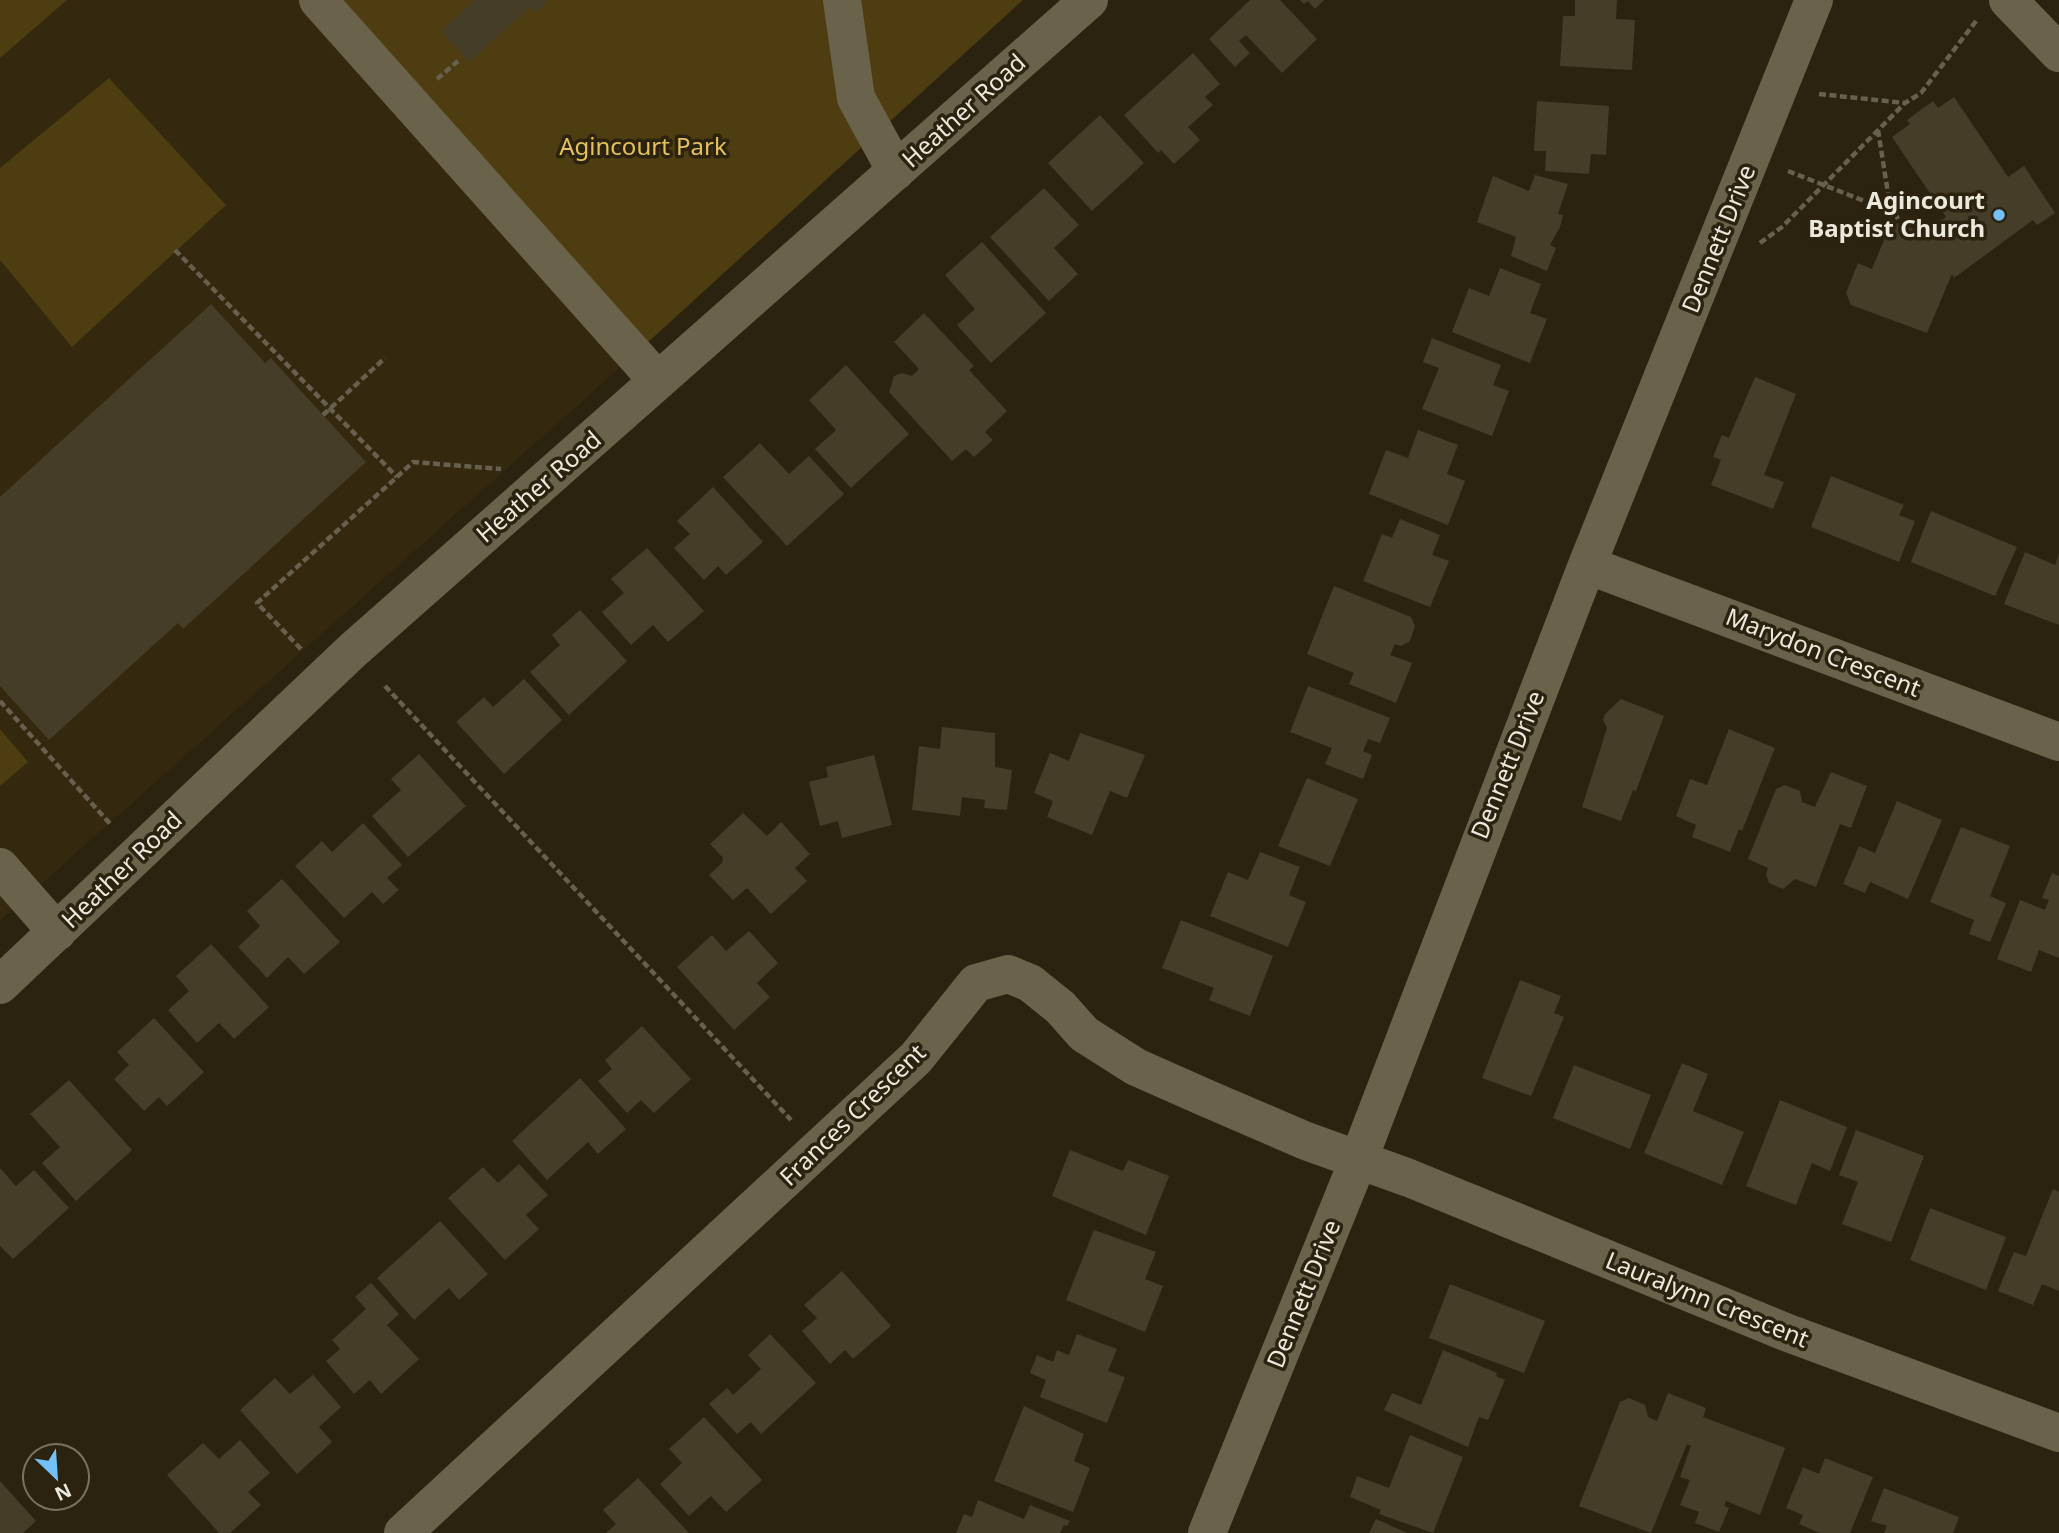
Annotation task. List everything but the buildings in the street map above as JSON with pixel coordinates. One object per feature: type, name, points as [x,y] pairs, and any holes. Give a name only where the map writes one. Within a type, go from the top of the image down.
[{"type":"street","points":[[318,0],[658,382]]},
{"type":"street","points":[[842,0],[856,98],[896,171]]},
{"type":"street","name":"Heather Road","points":[[0,985],[326,676],[1089,0]]},
{"type":"street","name":"Dennett Drive","points":[[1207,1533],[1357,1161],[1587,565],[1814,0]]},
{"type":"street","points":[[2008,0],[2059,53]]},
{"type":"street","name":"Marydon Crescent","points":[[1587,565],[2059,742]]},
{"type":"street","points":[[0,867],[57,932]]},
{"type":"street","name":"Frances Crescent","points":[[402,1533],[819,1151],[916,1058],[976,983],[1008,974],[1030,983],[1060,1007],[1084,1034],[1136,1067],[1357,1161]]},
{"type":"street","name":"Lauralynn Crescent","points":[[1357,1161],[1409,1178],[1788,1333],[2059,1433]]},
{"type":"path","points":[[1759,243],[1782,227],[1905,103],[1922,93],[1976,21]]},
{"type":"path","points":[[1818,94],[1905,103]]},
{"type":"path","points":[[1878,130],[1891,212]]},
{"type":"path","points":[[1788,171],[1891,212],[1898,219]]},
{"type":"path","points":[[175,250],[397,477]]},
{"type":"path","points":[[323,415],[385,358]]},
{"type":"path","points":[[326,676],[257,603],[397,477],[414,462],[554,473]]},
{"type":"path","points":[[385,686],[819,1151]]},
{"type":"path","points":[[0,701],[115,830]]},
{"type":"shaded area","points":[[0,0],[307,0],[634,355],[0,921]]},
{"type":"green space","points":[[0,0],[67,0],[0,58]]},
{"type":"green space","name":"Agincourt Park","points":[[307,0],[1023,0],[634,355]]},
{"type":"green space","points":[[109,78],[226,205],[72,347],[0,260],[0,168]]},
{"type":"green space","points":[[0,729],[28,762],[0,786]]},
{"type":"place","name":"Agincourt Baptist Church","points":[[1999,215]]}]
